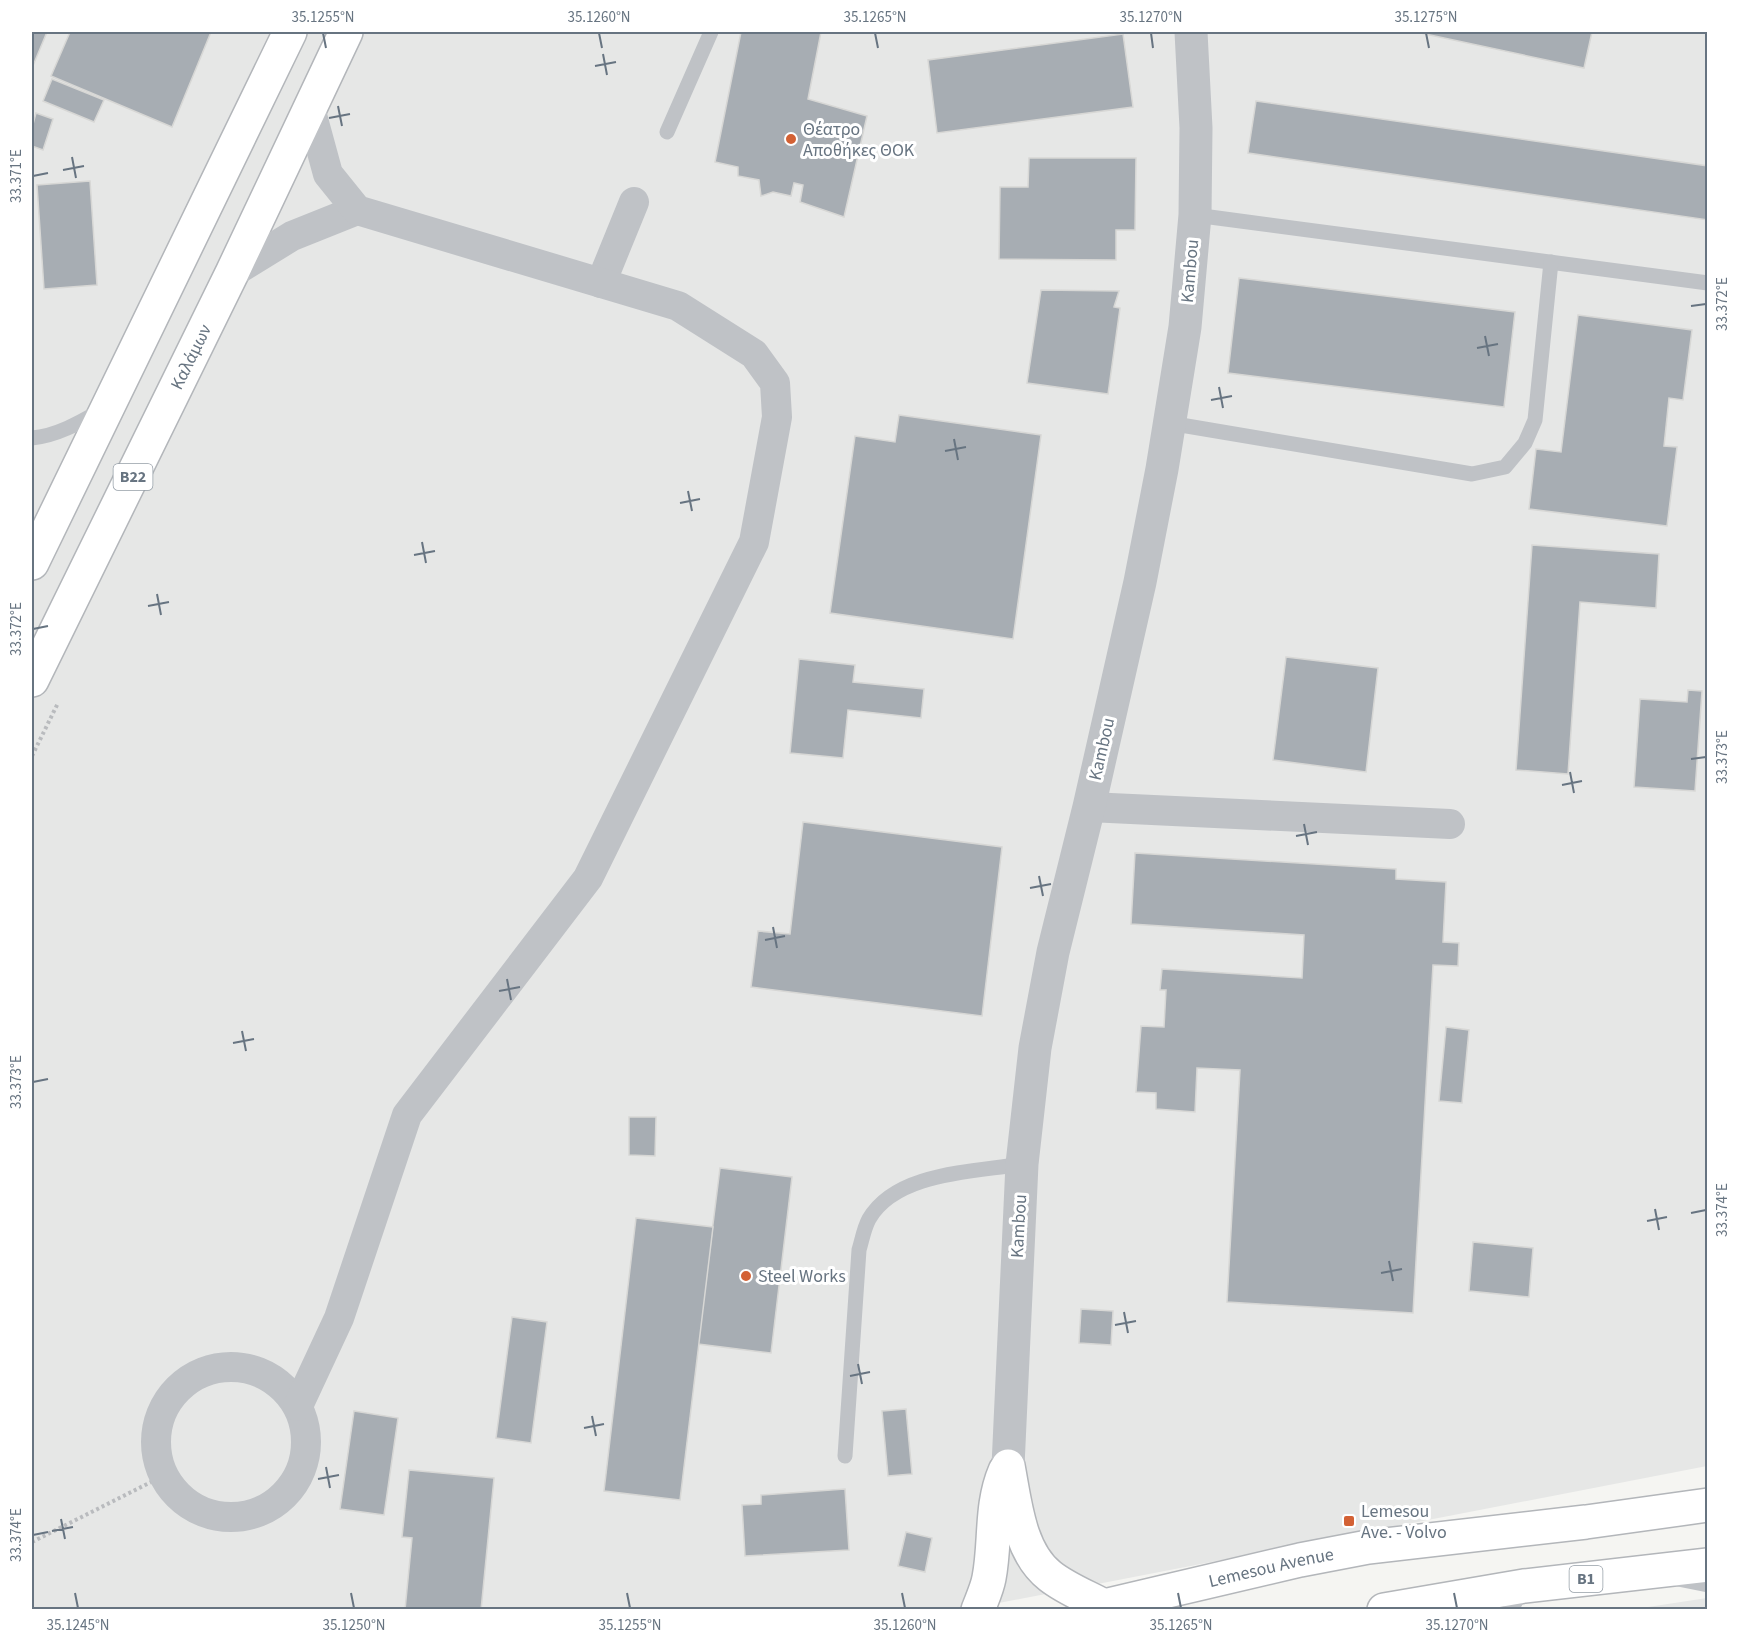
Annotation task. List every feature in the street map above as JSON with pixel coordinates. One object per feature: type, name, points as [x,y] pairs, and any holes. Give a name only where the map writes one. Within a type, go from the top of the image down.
[{"type":"main road","points":[[32,550],[108,406],[290,32]]},
{"type":"main road","name":"Καλάμων","points":[[32,680],[232,273],[346,32]]},
{"type":"main road","points":[[1008,1466],[1024,1537],[1036,1563],[1050,1576],[1095,1607]]},
{"type":"main road","points":[[978,1610],[989,1580],[994,1544],[995,1503],[1008,1466]]},
{"type":"main road","name":"Lemesou Avenue","points":[[1095,1607],[1300,1560],[1368,1547],[1586,1522],[1707,1505]]},
{"type":"main road","name":"B1","points":[[1384,1610],[1518,1598],[1647,1572],[1707,1565]]},
{"type":"street","name":"Kambou","points":[[1008,1466],[1022,1164],[1035,1047],[1053,952],[1089,807],[1140,582],[1185,327],[1195,215],[1196,129],[1191,32]]},
{"type":"street","points":[[298,1406],[339,1318],[407,1115],[588,878],[754,542],[777,417],[775,383],[754,354],[678,306],[357,210],[328,174],[310,108]]},
{"type":"street","points":[[601,283],[634,202]]},
{"type":"street","points":[[232,273],[292,236],[357,210]]},
{"type":"street","points":[[1089,807],[1450,824]]},
{"type":"street","points":[[234,1366],[259,1372],[282,1386],[298,1406],[306,1428],[306,1452],[300,1474],[287,1494],[268,1509],[247,1517],[223,1518],[201,1512],[179,1497],[163,1476],[156,1451],[157,1425],[167,1401],[185,1382],[200,1374],[208,1370],[234,1366]]},
{"type":"lane","points":[[667,132],[711,32]]},
{"type":"lane","points":[[1195,215],[1707,283]]},
{"type":"lane","points":[[1169,423],[1472,474],[1505,467],[1525,443],[1535,420],[1551,262]]},
{"type":"lane","points":[[32,438],[75,425],[108,406]]},
{"type":"lane","points":[[845,1456],[859,1250],[868,1220],[883,1202],[902,1188],[927,1179],[1022,1164]]},
{"type":"lane","points":[[1647,1572],[1707,1585]]},
{"type":"path","points":[[32,1542],[163,1476]]},
{"type":"shaded area","points":[[32,32],[1707,32],[1707,1466],[968,1609],[32,1610]]},
{"type":"shaded area","points":[[1707,1598],[1707,1609],[1635,1609]]},
{"type":"building","points":[[32,32],[47,32],[32,68]]},
{"type":"building","points":[[70,32],[211,32],[172,127],[51,76]]},
{"type":"building","name":"Θέατρο Αποθήκες ΘΟΚ","points":[[741,32],[821,32],[808,99],[867,116],[844,217],[800,202],[803,185],[794,183],[791,196],[773,192],[761,196],[759,180],[738,176],[738,167],[715,162]]},
{"type":"building","points":[[1416,32],[1592,32],[1584,68]]},
{"type":"building","points":[[1123,34],[1133,107],[937,133],[928,60]]},
{"type":"building","points":[[52,79],[104,100],[94,122],[43,101]]},
{"type":"building","points":[[1256,101],[1708,166],[1708,220],[1248,153]]},
{"type":"building","points":[[36,113],[53,119],[43,150],[32,146],[32,128]]},
{"type":"building","points":[[1029,158],[1136,158],[1135,230],[1116,230],[1116,260],[999,259],[1000,187],[1028,187]]},
{"type":"building","points":[[90,181],[97,285],[44,289],[37,185]]},
{"type":"building","points":[[1239,278],[1515,312],[1504,407],[1228,373]]},
{"type":"building","points":[[1041,290],[1119,291],[1114,307],[1120,308],[1108,394],[1027,383]]},
{"type":"building","points":[[1578,315],[1692,330],[1683,400],[1669,398],[1664,446],[1677,447],[1667,526],[1529,509],[1536,449],[1561,452]]},
{"type":"building","points":[[899,415],[1041,435],[1013,639],[830,613],[855,436],[895,442]]},
{"type":"building","points":[[1532,545],[1659,554],[1656,608],[1580,602],[1568,774],[1516,770]]},
{"type":"building","points":[[1286,657],[1378,668],[1366,772],[1273,760]]},
{"type":"building","points":[[799,659],[855,665],[853,682],[924,689],[921,718],[848,710],[843,758],[790,753]]},
{"type":"building","points":[[1688,690],[1702,691],[1695,791],[1634,787],[1640,699],[1687,702]]},
{"type":"building","points":[[803,822],[1002,847],[982,1016],[751,987],[758,931],[790,934]]},
{"type":"building","points":[[1135,853],[1396,869],[1396,879],[1446,882],[1443,942],[1459,943],[1458,966],[1433,965],[1413,1313],[1227,1302],[1240,1070],[1197,1068],[1195,1112],[1156,1109],[1156,1093],[1136,1092],[1141,1026],[1164,1027],[1166,990],[1160,990],[1162,969],[1302,978],[1304,935],[1131,924]]},
{"type":"building","points":[[1446,1027],[1469,1030],[1462,1103],[1439,1101]]},
{"type":"building","points":[[629,1117],[656,1117],[655,1156],[629,1155]]},
{"type":"building","points":[[720,1168],[792,1177],[771,1353],[698,1344]]},
{"type":"building","points":[[636,1218],[713,1227],[680,1500],[604,1491]]},
{"type":"building","points":[[1473,1242],[1533,1248],[1529,1297],[1469,1291]]},
{"type":"building","points":[[1081,1309],[1113,1311],[1111,1345],[1079,1343]]},
{"type":"building","points":[[512,1317],[547,1322],[531,1443],[496,1438]]},
{"type":"building","points":[[906,1409],[912,1474],[888,1476],[882,1411]]},
{"type":"building","points":[[354,1411],[398,1418],[384,1515],[340,1509]]},
{"type":"building","points":[[409,1470],[494,1478],[481,1610],[405,1610],[412,1538],[402,1537]]},
{"type":"building","points":[[845,1489],[849,1550],[745,1556],[742,1505],[761,1504],[761,1495]]},
{"type":"building","points":[[906,1532],[932,1538],[925,1572],[898,1566]]},
{"type":"place","name":"Θέατρο Αποθήκες ΘΟΚ","points":[[791,139]]},
{"type":"place","name":"Steel Works","points":[[746,1276]]},
{"type":"place","name":"Lemesou Ave. - Volvo","points":[[1349,1521]]}]
